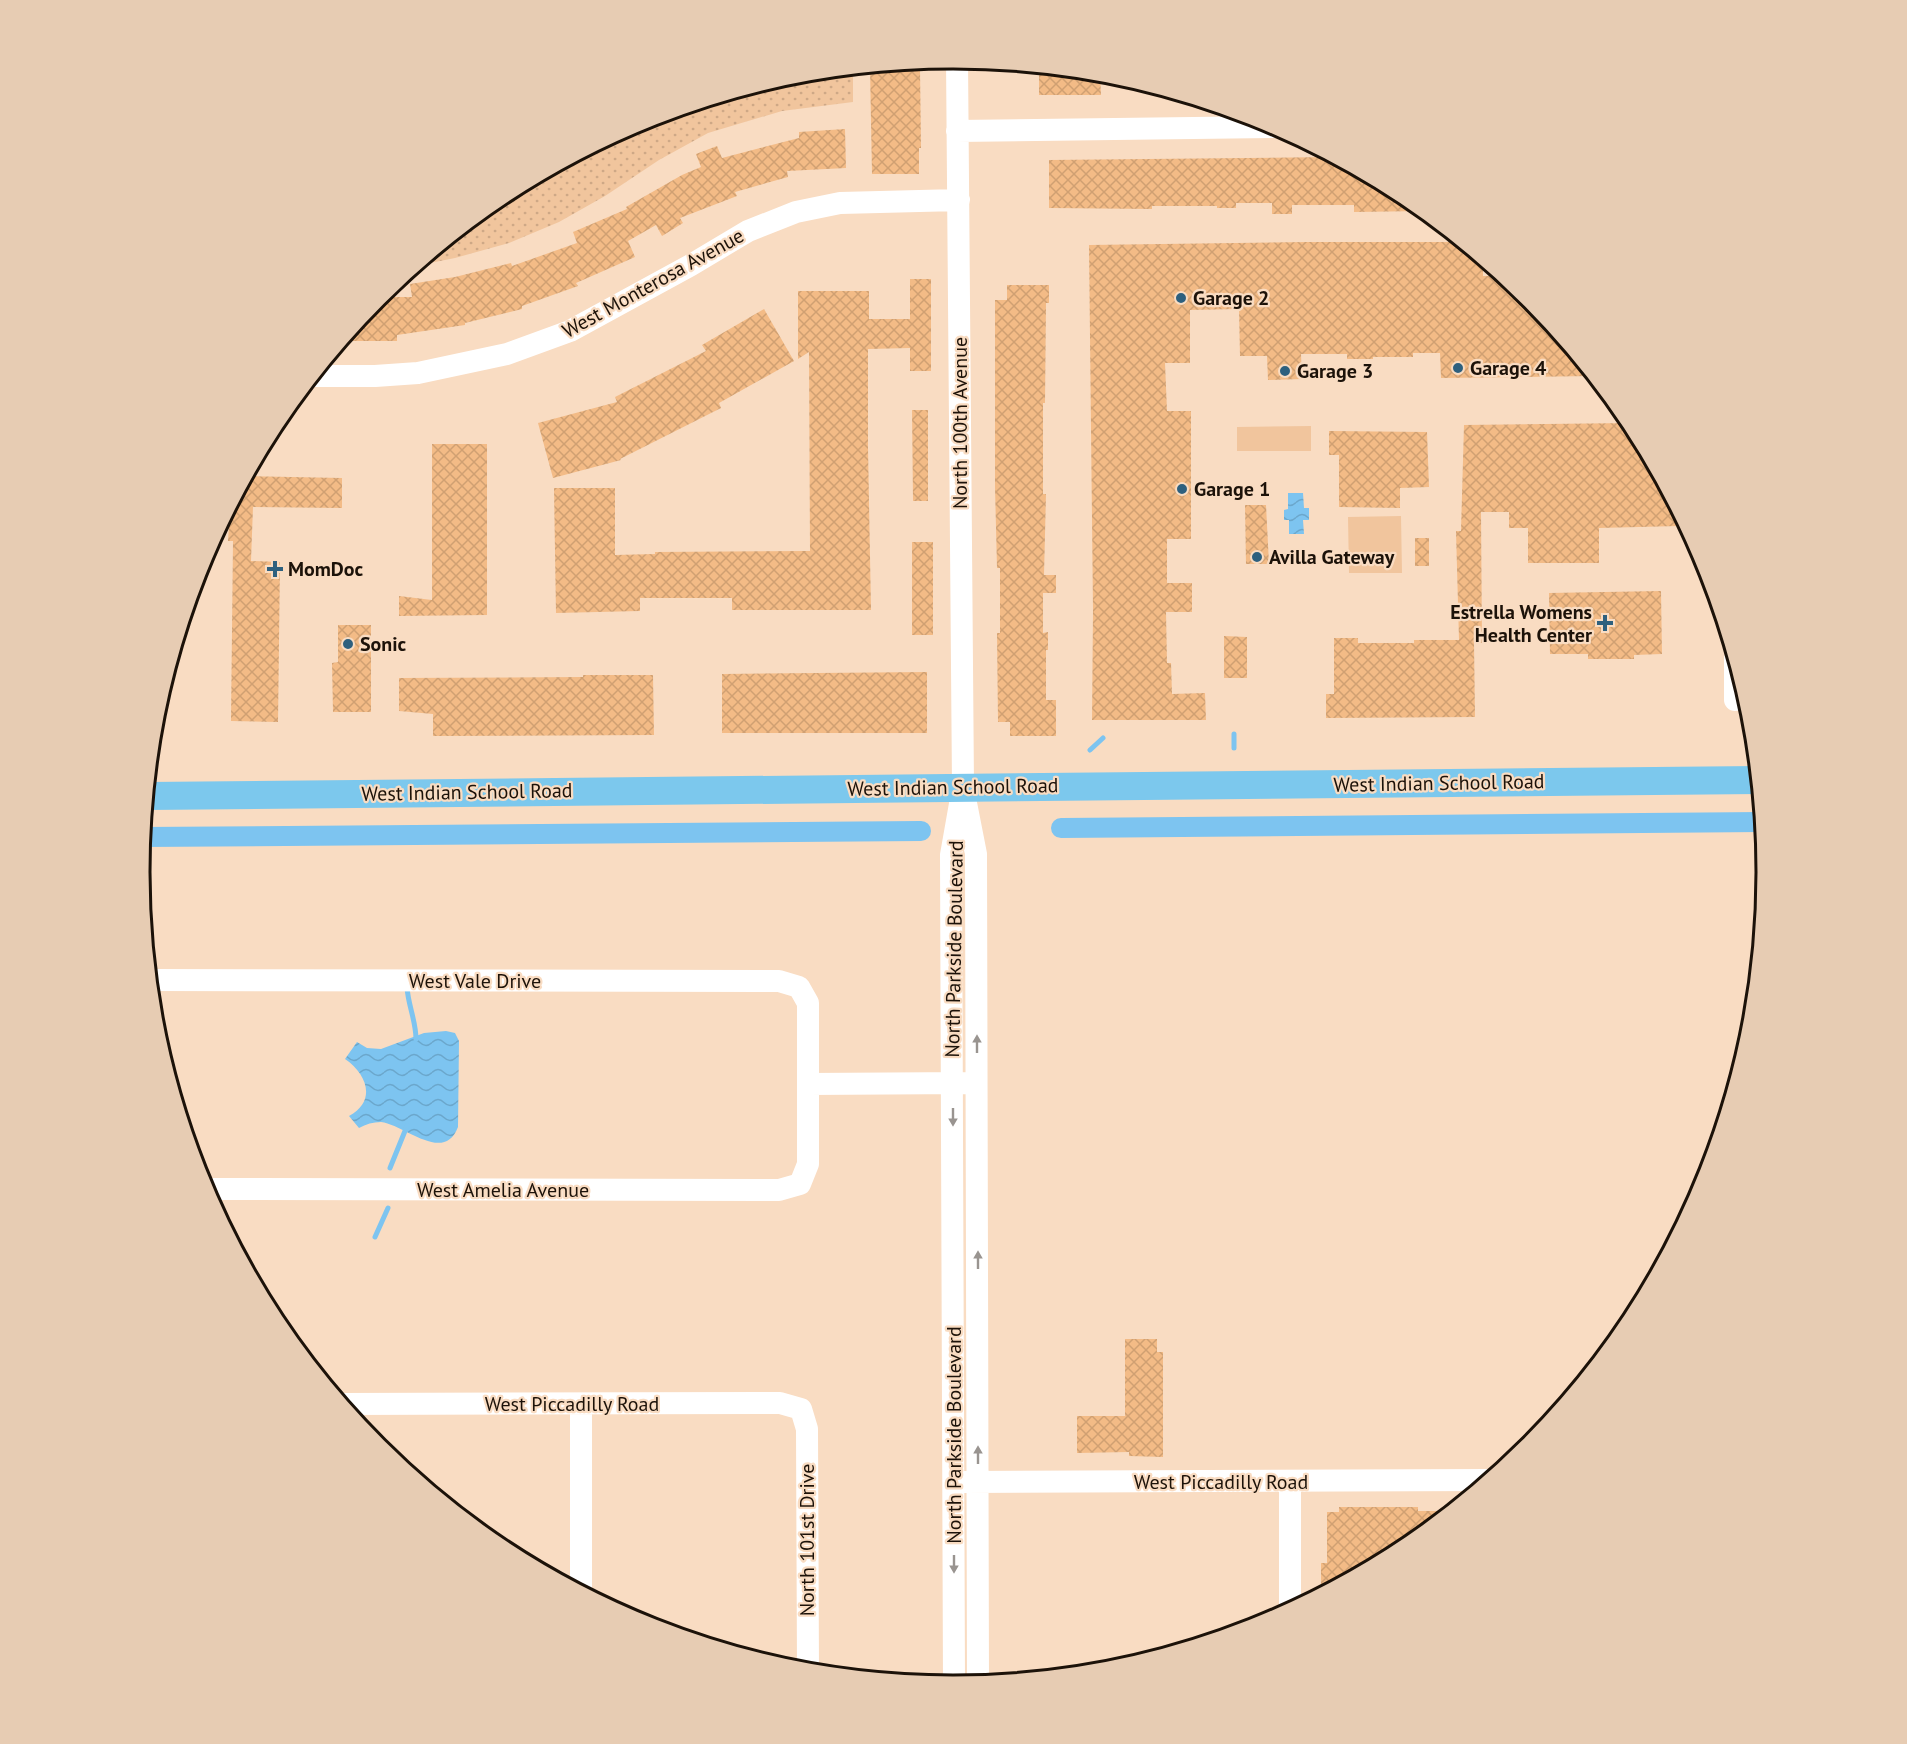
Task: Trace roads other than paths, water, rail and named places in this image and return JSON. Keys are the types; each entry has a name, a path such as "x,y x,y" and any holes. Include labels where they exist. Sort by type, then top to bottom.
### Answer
{"main road":[{"name":"West Indian School Road","path":"154,796 1751,780"}],"street":[{"name":"North 100th Avenue","path":"957,69 963,787"},
{"path":"957,131 1254,127"},
{"name":"West Monterosa Avenue","path":"322,376 418,373 507,354 570,332 748,231 796,212 840,203 958,200"},
{"path":"1735,690 1735,700"},
{"name":"North Parkside Boulevard","path":"963,787 976,854 978,1674"},
{"name":"North Parkside Boulevard","path":"954,1675 951,855 963,787"},
{"name":"West Vale Drive","path":"158,980 779,981 799,987 808,1003 808,1083"},
{"path":"808,1083 977,1083"},
{"name":"West Amelia Avenue","path":"216,1189 779,1190 800,1184 808,1164 808,1083"},
{"name":"West Piccadilly Road","path":"353,1404 780,1403 801,1409"},
{"path":"581,1405 581,1583"},
{"name":"North 101st Drive","path":"801,1409 807,1429 808,1662"},
{"name":"West Piccadilly Road","path":"954,1482 1478,1480"},
{"path":"1290,1482 1290,1601"}],"water":[{"path":"1288,493 1303,493 1304,508 1309,508 1309,520 1303,520 1304,534 1289,534 1289,520 1284,520 1284,510 1288,509"},
{"path":"446,1031 455,1033 459,1041 458,1127 452,1138 443,1142 423,1140 381,1122 359,1128 349,1116 363,1103 366,1088 359,1072 345,1059 357,1042 367,1048 381,1049 424,1033"}],"waterway":[{"path":"1234,734 1234,748"},
{"path":"1090,750 1103,738"},
{"path":"1061,828 1755,822"},
{"path":"151,837 921,831"},
{"path":"407,987 416,1039"},
{"path":"390,1168 407,1126"},
{"path":"375,1237 388,1208"}],"place":[{"name":"Garage 2","path":"1181,298"},
{"name":"Garage 4","path":"1458,368"},
{"name":"Garage 3","path":"1285,371"},
{"name":"Garage 1","path":"1182,489"},
{"name":"Avilla Gateway","path":"1257,557"},
{"name":"MomDoc","path":"275,569"},
{"name":"Estrella Womens Health Center","path":"1605,623"},
{"name":"Sonic","path":"348,644"}]}
